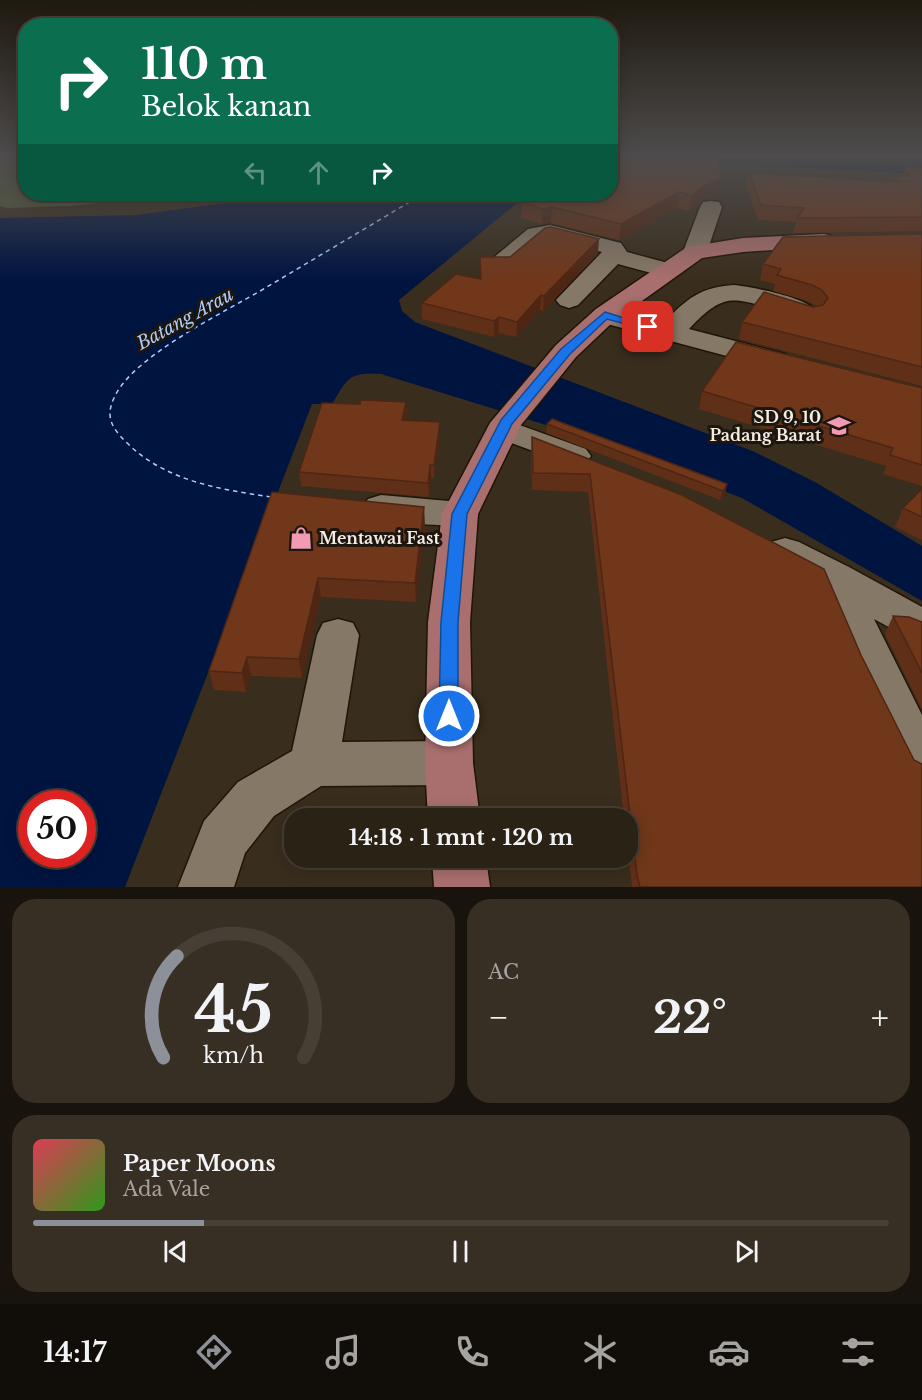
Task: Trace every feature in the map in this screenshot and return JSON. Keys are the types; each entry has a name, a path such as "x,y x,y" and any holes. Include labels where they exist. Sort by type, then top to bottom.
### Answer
{"main road":[{"path":"453,808 448,764 450,622 460,514 504,426 566,351 605,315 666,270 695,252 743,245 842,241"},
{"path":"460,868 462,887"}],"street":[{"path":"695,252 711,207"},
{"path":"499,263 536,234 550,232 609,246 616,251 569,300"},
{"path":"613,255 666,270"},
{"path":"669,333 709,296 726,293 747,295 809,313"},
{"path":"605,315 804,368"},
{"path":"504,426 601,466"},
{"path":"352,504 460,514"},
{"path":"753,535 922,626"},
{"path":"835,578 876,673 922,762"},
{"path":"314,764 338,635"},
{"path":"206,887 223,839 256,799 314,764 448,764"}],"green space":[{"path":"0,197 18,197 18,201 119,201 69,206 7,208 0,206"}],"water":[{"name":"Batang Arau","path":"242,201 519,201 399,300 402,311 415,322 755,452 815,482 922,546 922,601 742,498 572,433 381,374 355,376 350,378 332,404 312,404 125,887 0,887 0,218 135,215"}],"building":[{"path":"618,197 669,197 621,224 552,207 542,209 522,202 618,201"},
{"path":"758,197 922,197 922,217 797,218 804,208 761,205"},
{"path":"551,227 599,239 544,296 541,295 517,322 499,317 494,321 422,303 456,274 481,279 480,257 510,257 545,228"},
{"path":"922,234 922,367 742,322 764,292 813,307 823,305 828,298 822,290 777,275 781,269 763,264 783,237"},
{"name":"SD 9, 10 Padang Barat","path":"736,342 922,388 922,465 890,455 893,448 702,391"},
{"path":"361,400 406,402 402,420 440,422 434,465 430,465 428,483 299,472 322,403 360,404"},
{"path":"552,419 727,484 723,491 547,424"},
{"path":"532,437 682,495 824,569 861,655 914,760 922,764 922,887 640,887 636,868 638,868 638,808 629,808 590,474 533,473"},
{"path":"922,489 922,517 903,508"},
{"path":"272,492 424,507 415,583 318,578 299,659 247,657 242,673 209,671"},
{"path":"893,616 909,617 922,622 922,673"}],"ferry route":[{"path":"271,497 231,491 193,481 158,466 141,455 117,432 110,417 114,398 124,382 140,366 182,336 411,201"}],"place":[{"name":"SD 9, 10 Padang Barat","path":"839,426"},
{"name":"Mentawai Fast","path":"301,538"}],"route":[{"path":"449,716 450,622 460,514 481,471 506,423 566,351 605,315 648,327"}]}
